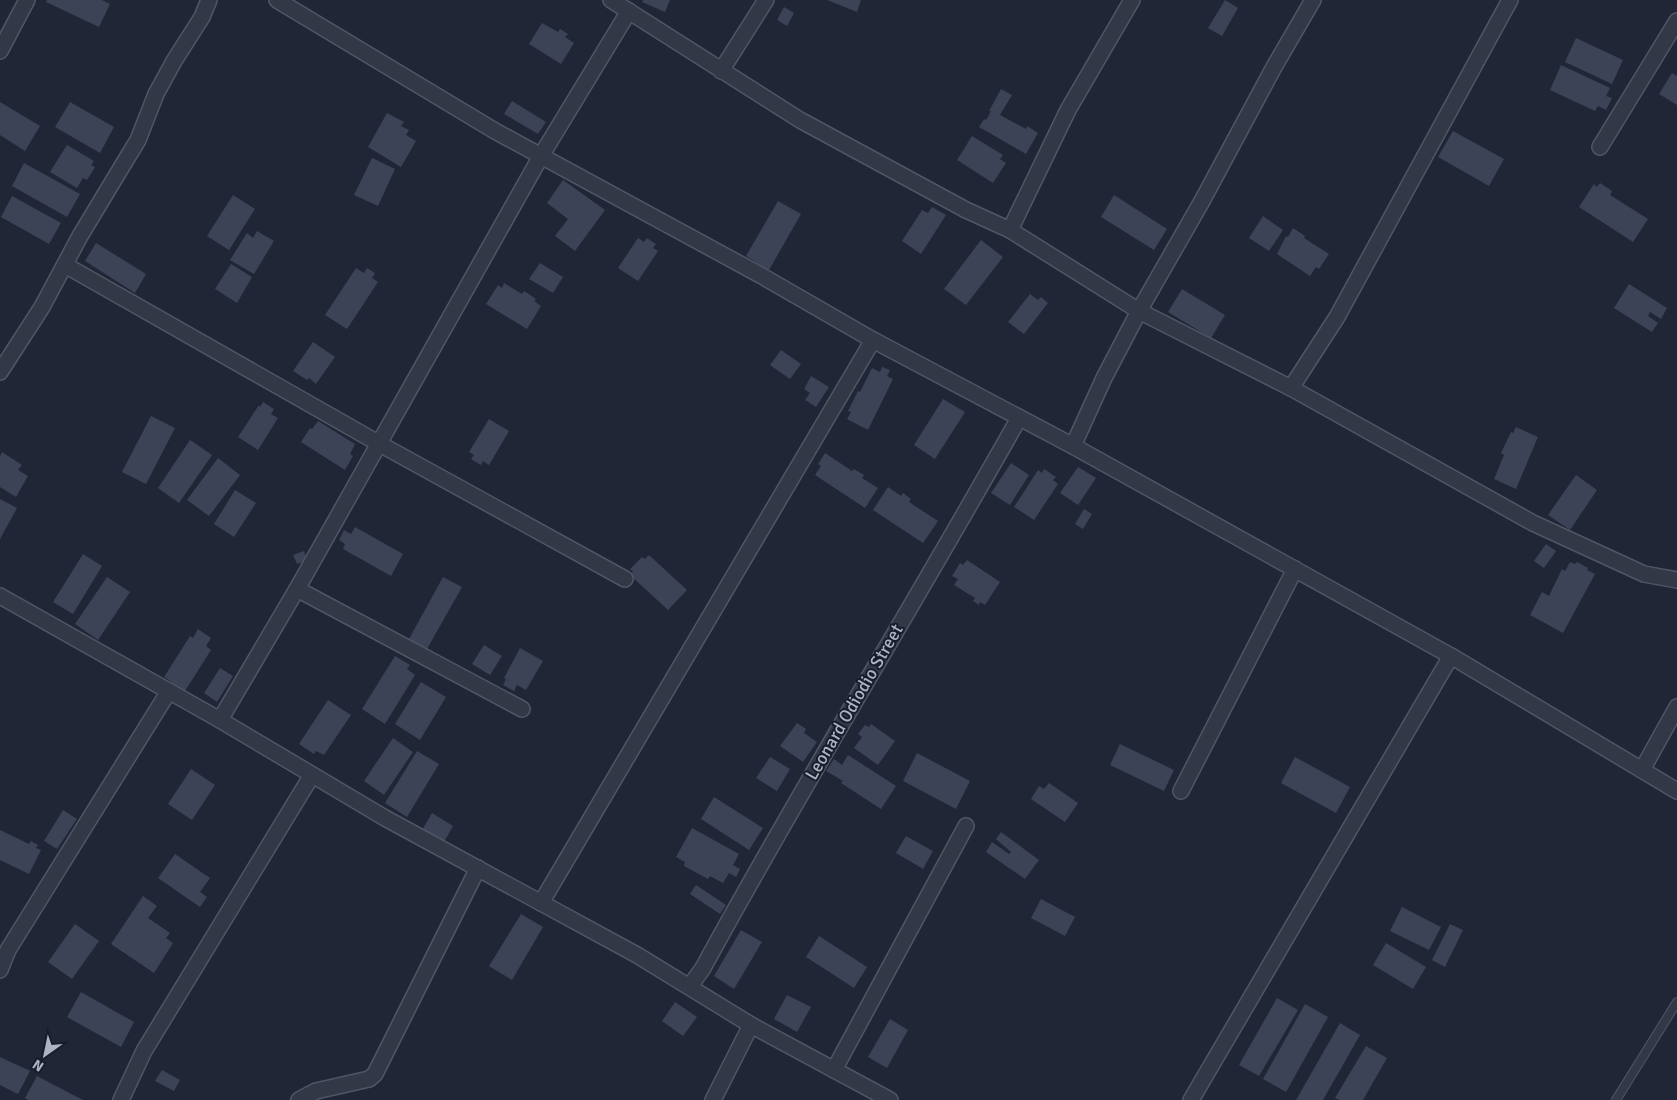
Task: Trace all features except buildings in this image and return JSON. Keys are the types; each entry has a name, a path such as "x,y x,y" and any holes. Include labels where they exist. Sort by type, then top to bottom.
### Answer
{"street":[{"path":"0,51 27,0"},
{"path":"0,372 42,307 103,196 138,140 156,94 202,17 209,0"},
{"path":"277,0 496,131 762,276 873,340 1073,446 1451,656 1677,791"},
{"path":"611,0 800,120 966,210 1010,230 1139,311 1291,388 1534,523 1644,574 1677,580"},
{"path":"721,71 766,0"},
{"path":"1010,230 1068,110 1132,0"},
{"path":"1073,446 1104,378 1139,311 1202,201 1312,0"},
{"path":"1291,388 1337,317 1510,0"},
{"path":"220,720 297,589 541,156 629,11"},
{"path":"1600,147 1677,20"},
{"path":"65,265 378,443 625,579"},
{"path":"541,903 873,340"},
{"name":"Leonard Odiodio Street","path":"690,986 703,968 850,707 961,522 1019,418"},
{"path":"1182,790 1295,569"},
{"path":"297,589 522,709"},
{"path":"0,596 220,720 385,818 637,955 751,1025 890,1100"},
{"path":"1191,1100 1451,656"},
{"path":"0,970 8,950 169,691"},
{"path":"1642,770 1677,707"},
{"path":"121,1100 144,1051 312,775"},
{"path":"834,1070 966,826"},
{"path":"299,1100 316,1091 369,1078 375,1074 478,868"},
{"path":"713,1100 751,1025"}],"lane":[{"path":"1616,1100 1677,1002"}]}
